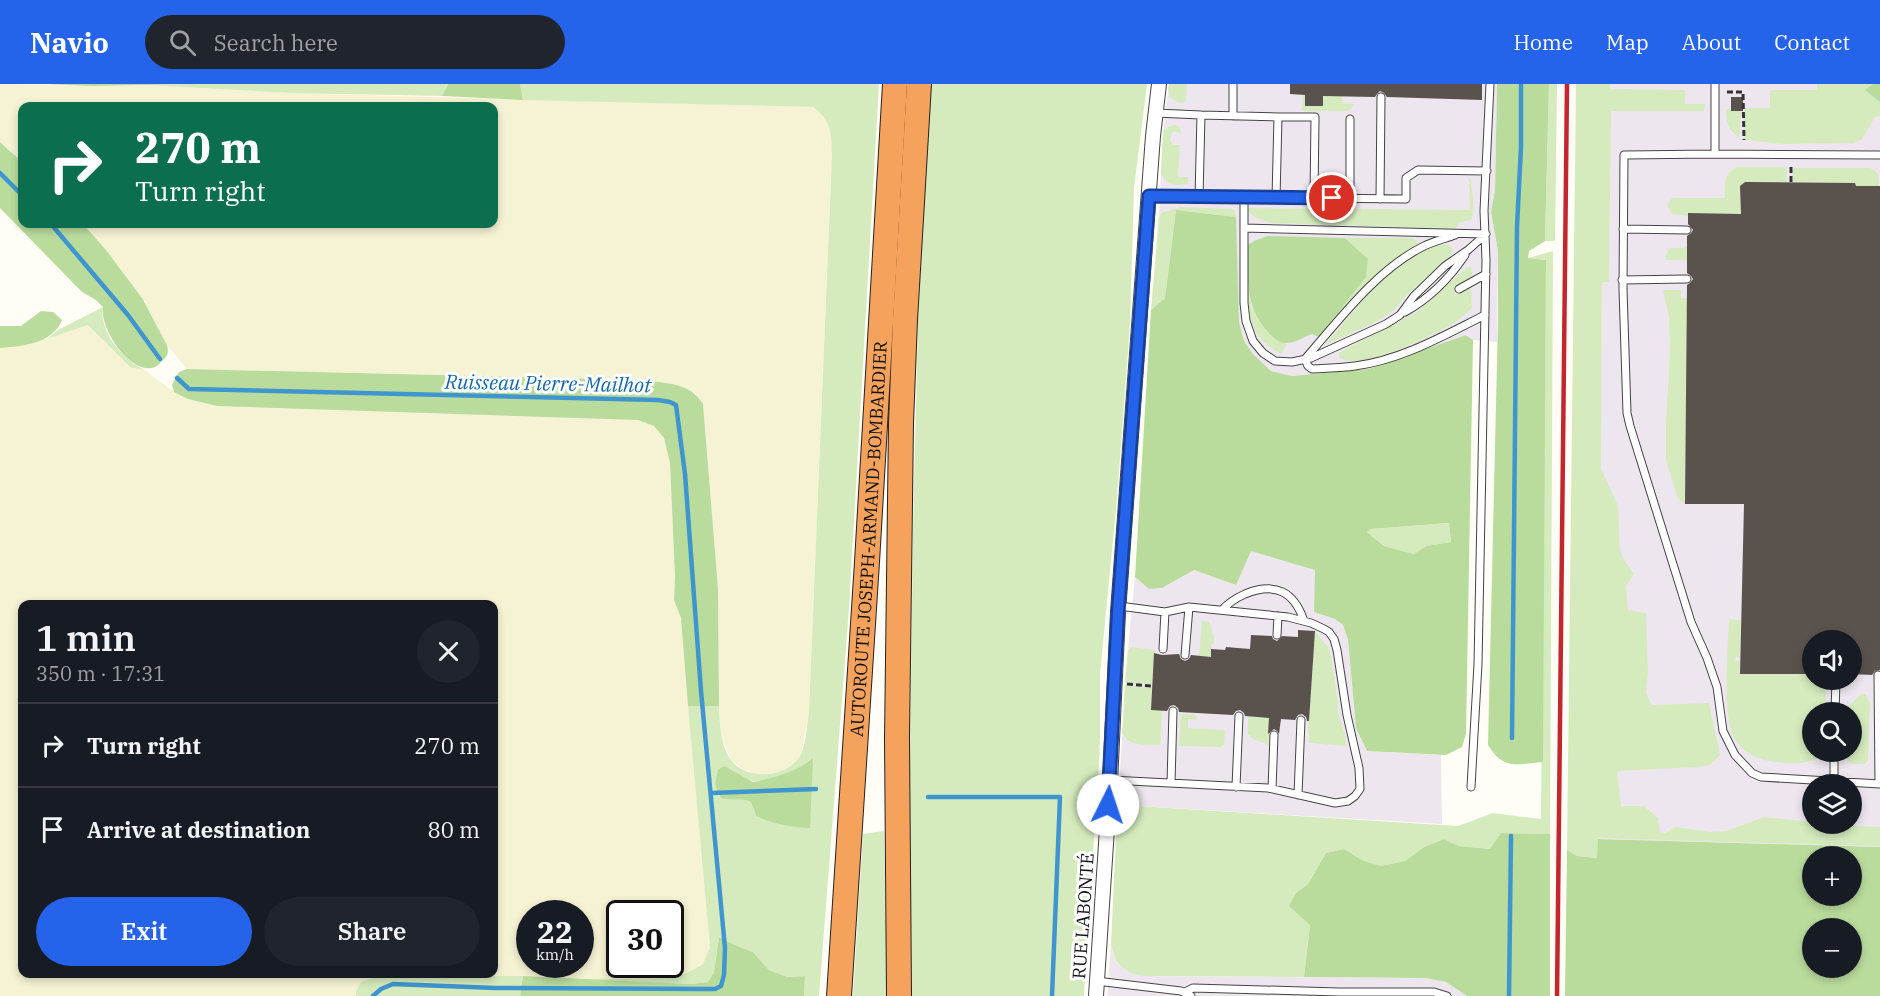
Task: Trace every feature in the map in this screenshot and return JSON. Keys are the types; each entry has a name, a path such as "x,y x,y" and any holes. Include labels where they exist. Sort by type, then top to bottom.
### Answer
{"highway":[{"name":"AUTOROUTE JOSEPH-ARMAND-BOMBARDIER","path":"839,996 895,84"},
{"name":"AUTOROUTE JOSEPH-ARMAND-BOMBARDIER","path":"898,996 897,738 901,435 905,320 919,84"}],"street":[{"name":"RUE LABONTÉ","path":"1096,996 1119,606 1159,84"}],"lane":[{"path":"1233,84 1233,116"},
{"path":"1472,787 1478,664 1486,274 1484,211 1490,84"},
{"path":"1715,84 1715,154"},
{"path":"1380,199 1381,97"},
{"path":"1155,113 1314,117 1314,198"},
{"path":"1198,197 1201,115"},
{"path":"1276,198 1278,117"},
{"path":"1350,119 1350,198"},
{"path":"1802,780 1761,777 1752,773 1742,764 1729,744 1724,731 1717,687 1691,622 1630,426 1627,413 1622,280 1624,155 1880,155"},
{"path":"1149,196 1406,199 1406,178 1418,170 1486,171"},
{"path":"1244,198 1245,321 1253,341 1263,353 1275,361 1292,362 1311,358 1386,324 1400,315 1414,296 1445,266 1486,234"},
{"path":"1244,228 1486,234"},
{"path":"1623,229 1688,230"},
{"path":"1305,359 1389,268 1421,247 1460,234"},
{"path":"1459,289 1486,274"},
{"path":"1622,280 1687,279"},
{"path":"1305,359 1312,369 1354,366 1379,361 1414,350 1485,315"},
{"path":"1222,610 1237,598 1253,591 1275,588 1292,599 1300,609 1304,621"},
{"path":"1110,780 1272,789 1342,803 1355,796 1360,789 1359,768 1334,639 1329,632 1304,621 1278,616 1189,607 1165,612 1119,606"},
{"path":"1185,655 1189,607"},
{"path":"1163,649 1165,612"},
{"path":"1277,635 1278,616"},
{"path":"1862,783 1880,784 1878,675"},
{"path":"1171,783 1173,711"},
{"path":"1236,787 1239,716"},
{"path":"1298,795 1301,720"},
{"path":"1272,789 1274,735"},
{"path":"1096,981 1188,994 1193,988 1339,994 1434,992 1447,996"}],"path":[{"path":"1727,92 1743,92 1744,140"},
{"path":"1791,167 1791,182"},
{"path":"1127,684 1152,686"}],"shaded area":[{"path":"0,84 146,85 290,93 813,107 822,114 831,130 832,154 809,711 801,755 793,765 780,772 758,775 743,769 731,760 721,737 718,588 703,404 696,394 684,387 643,380 187,369 167,345 142,298 87,228 498,228 498,102 18,102 18,158 0,142"},
{"path":"1169,84 1497,84 1495,190 1491,212 1498,251 1497,342 1473,340 1466,335 1368,369 1292,376 1271,371 1253,354 1244,341 1239,322 1234,209 1161,213 1159,217 1163,131"},
{"path":"1603,84 1880,84 1880,847 1598,839"},
{"path":"88,325 131,368 143,369 174,392 638,420 654,426 664,438 670,463 674,600 681,618 710,947 703,964 684,974 684,900 606,900 606,978 673,978 577,979 559,978 594,978 594,900 516,900 516,976 498,976 498,600 18,600 18,978 374,978 356,991 356,996 0,996 0,339 47,339"},
{"path":"1250,550 1316,570 1314,612 1335,619 1343,625 1348,640 1356,728 1363,743 1367,751 1441,755 1442,824 1137,806 1123,808 1117,815 1135,577 1149,589 1162,588 1194,570 1236,585"},
{"path":"1111,945 1116,961 1123,968 1130,973 1142,976 1425,978 1446,982 1467,996 1107,996"}],"green space":[{"path":"46,84 190,84 93,86"},
{"path":"448,84 442,96 290,93 146,85"},
{"path":"448,84 520,84 523,100 442,96"},
{"path":"520,84 879,84 849,608 819,996 804,996 805,976 787,977 769,970 753,952 719,937 714,972 708,982 690,984 577,979 684,978 684,974 703,964 710,947 688,706 719,706 721,734 727,754 738,767 747,771 767,774 786,769 800,756 804,747 809,711 832,154 827,122 813,107 523,100","holes":["813,758 756,816 751,802 743,798 741,776 752,781 761,781 793,770"]},
{"path":"931,84 1147,84 1134,188 1130,323 1117,498 1100,674 1098,784 1084,996 911,996 908,907 913,530 918,318"},
{"path":"1169,84 1187,84 1186,100 1183,103 1171,98"},
{"path":"1497,84 1549,84 1545,241 1529,251 1528,258 1546,260 1543,762 1518,764 1500,759 1488,745 1498,319 1498,251 1491,212 1495,190"},
{"path":"1549,84 1557,84 1555,241 1545,241"},
{"path":"1576,84 1610,84 1610,89 1685,90 1685,104 1705,104 1704,111 1611,111 1609,282 1602,282 1601,468 1618,506 1620,550 1634,574 1626,586 1628,610 1646,613 1648,672 1646,693 1652,705 1709,703 1720,755 1710,765 1699,767 1617,771 1621,806 1644,806 1658,818 1660,832 1665,833 1675,827 1711,832 1726,831 1764,817 1802,821 1802,834 1862,834 1862,826 1880,827 1880,846 1598,838 1598,858 1577,856 1567,850"},
{"path":"1817,84 1873,84 1865,90 1880,102 1880,116 1875,117 1862,139 1853,143 1783,144 1745,140 1745,108 1770,108 1770,90 1817,90"},
{"path":"1873,84 1880,84 1880,102 1865,90"},
{"path":"1303,95 1305,95 1305,106 1323,106 1323,96 1342,96 1342,103 1354,104 1347,111 1302,111"},
{"path":"1726,109 1741,111 1740,138 1728,126"},
{"path":"1176,125 1180,127 1181,134 1175,131 1170,140 1173,145 1180,145 1178,177 1188,177 1188,184 1168,183 1161,174 1163,131"},
{"path":"0,142 18,158 18,226 0,208"},
{"path":"1736,167 1787,167 1787,182 1745,182 1740,186 1741,214 1688,213 1688,216 1670,212 1668,203 1674,198 1725,198 1727,176"},
{"path":"1793,168 1870,168 1878,175 1879,186 1856,186 1855,183 1793,182"},
{"path":"1469,177 1474,210 1471,220 1460,222 1455,229 1271,223 1257,218 1246,208 1470,210"},
{"path":"1180,207 1234,209 1236,217 1176,210 1165,298 1151,310 1159,217 1161,213"},
{"path":"1176,210 1236,217 1239,322 1244,341 1253,354 1271,371 1292,376 1368,369 1466,335 1473,340 1466,734 1462,747 1446,755 1367,751 1356,728 1348,640 1343,625 1335,619 1314,612 1315,570 1251,551 1236,585 1194,570 1162,588 1149,589 1135,577 1151,310 1165,298","holes":["1449,523 1451,542 1426,546 1414,554 1384,546 1367,532 1371,529"]},
{"path":"20,228 87,228 142,298 167,345 167,356 156,367 145,368 136,365 118,348 111,337 103,316 103,307 82,292"},
{"path":"1268,236 1345,238 1368,259 1366,277 1319,337 1312,334 1291,342 1280,342 1270,334 1256,314 1249,292 1248,245"},
{"path":"1345,238 1411,238 1418,241 1416,247 1384,270 1319,337 1366,277 1368,259"},
{"path":"1438,244 1452,247 1453,251 1449,258 1410,292 1392,312 1372,324 1325,345 1385,274 1411,257"},
{"path":"1687,246 1687,260 1666,260 1670,248"},
{"path":"1553,251 1550,834 1502,833 1490,849 1459,846 1444,839 1424,847 1405,861 1381,866 1364,861 1344,849 1326,853 1308,884 1296,893 1310,925 1304,977 1142,976 1130,973 1116,961 1111,945 1117,815 1123,808 1137,806 1458,826 1493,813 1541,819 1546,260 1528,258"},
{"path":"1467,267 1471,267 1473,277 1455,288 1455,295 1471,288 1472,308 1458,320 1417,342 1380,356 1349,361 1339,357 1339,353 1344,350 1417,312"},
{"path":"1247,281 1252,308 1277,341 1287,344 1281,354 1262,340 1252,324"},
{"path":"1663,290 1681,290 1681,298 1687,298 1685,504 1678,499 1666,460 1670,352 1669,317"},
{"path":"103,307 102,316 108,334 128,359 143,369 131,368 88,325 47,339 58,330"},
{"path":"41,311 53,312 62,320 51,334 36,342 0,348 0,326 21,326"},
{"path":"187,369 643,380 677,385 692,392 703,404 718,588 719,706 688,706 681,618 674,600 670,463 664,438 654,426 638,420 217,406 188,399 174,392 172,385 179,372"},
{"path":"1449,523 1451,542 1426,546 1414,554 1384,546 1367,532 1371,529"},
{"path":"1729,619 1741,620 1740,658 1736,657 1735,661 1740,661 1740,674 1802,674 1802,690 1826,690 1826,702 1802,702 1802,762 1807,762 1796,763 1764,760 1744,750 1734,738 1728,714"},
{"path":"1202,621 1209,622 1214,636 1211,657 1199,656"},
{"path":"1315,631 1329,649 1346,746 1309,743 1308,721"},
{"path":"1131,647 1155,650 1152,684 1125,682 1128,650"},
{"path":"1125,685 1152,688 1151,709 1162,710 1159,745 1133,743 1122,733"},
{"path":"1861,694 1865,694 1870,703 1868,760 1865,764 1850,762 1862,762 1862,702 1853,702"},
{"path":"1181,714 1196,715 1197,720 1188,719 1188,728 1225,730 1224,745 1221,747 1179,746"},
{"path":"1248,717 1269,718 1269,745 1253,739 1248,734"},
{"path":"813,758 810,828 782,825 756,816 751,802 721,798 715,784 718,770 724,766 753,782 784,774"},
{"path":"884,831 888,996 853,996 863,834"},
{"path":"1501,833 1550,834 1550,996 1467,996 1446,982 1425,978 1304,977 1310,925 1289,906 1296,893 1308,884 1326,853 1344,849 1364,861 1381,866 1405,861 1424,847 1444,839 1459,846 1490,849"},
{"path":"1598,839 1845,846 1802,846 1802,906 1862,906 1862,846 1880,847 1880,996 1565,996 1567,850 1577,856 1597,858"},
{"path":"719,937 753,952 769,970 787,977 805,976 804,996 520,996 523,978 690,984 708,982 714,972"},
{"path":"498,976 516,976 516,978 523,978 520,996 356,996 361,982 372,978 498,978"}],"building":[{"path":"1290,84 1482,84 1482,100 1387,97 1380,91 1375,97 1323,96 1323,106 1305,106 1305,95 1290,94"},
{"path":"1731,97 1743,97 1743,111 1731,111"},
{"path":"1745,182 1855,183 1856,186 1880,186 1880,670 1875,671 1872,675 1862,675 1862,630 1802,630 1802,674 1740,674 1744,504 1685,504 1687,285 1693,279 1687,273 1687,236 1693,230 1688,224 1688,213 1741,214 1740,186"},
{"path":"1298,630 1315,631 1309,721 1302,714 1298,715 1295,720 1281,719 1279,734 1274,729 1268,734 1269,718 1245,716 1240,710 1233,715 1179,712 1174,705 1170,706 1167,711 1151,710 1154,653 1179,654 1185,661 1191,655 1211,657 1211,649 1225,650 1226,647 1250,649 1251,635 1272,636 1277,641 1282,636 1298,637"}],"waterway":[{"path":"1512,738 1517,226 1521,84"},
{"name":"Ruisseau Pierre-Mailhot","path":"0,173 18,191"},
{"name":"Ruisseau Pierre-Mailhot","path":"54,228 128,315 160,359"},
{"name":"Ruisseau Pierre-Mailhot","path":"177,378 189,389 658,400 676,405 685,474 701,691 725,948 724,975 721,986 715,989 495,988 393,984 381,989 373,996"},
{"path":"712,793 816,789"},
{"path":"928,797 1060,797 1052,996"},
{"path":"1509,996 1511,836"}],"railway":[{"path":"1557,996 1567,84"}],"route":[{"path":"1108,805 1118,612 1149,196 1332,198"}]}
